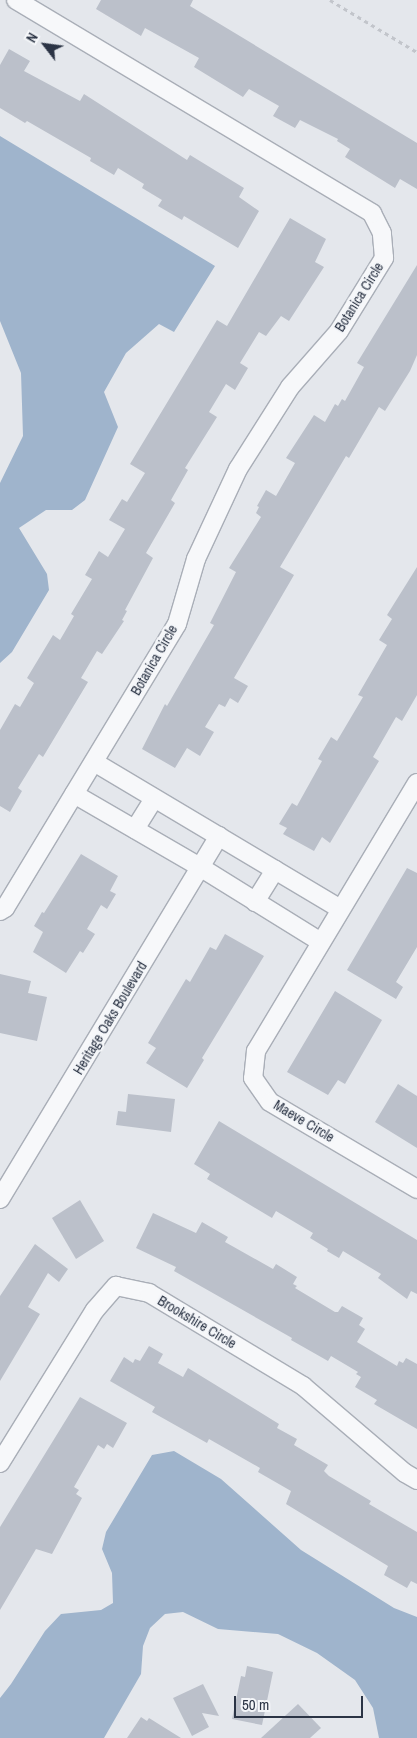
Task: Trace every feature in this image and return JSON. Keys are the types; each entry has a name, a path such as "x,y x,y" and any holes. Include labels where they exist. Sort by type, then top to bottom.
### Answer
{"street":[{"name":"Botanica Circle","path":"0,912 5,908 177,624 196,559 238,469 290,386 344,323 384,258 382,233 372,213 16,0"},
{"path":"94,762 341,909"},
{"name":"Maeve Circle","path":"417,782 256,1051 253,1078 270,1102 417,1189"},
{"path":"74,794 200,867 321,942"},
{"path":"135,829 154,798"},
{"name":"Heritage Oaks Boulevard","path":"0,1199 219,836"},
{"path":"256,902 275,870"},
{"name":"Brookshire Circle","path":"0,1463 95,1310 116,1286 150,1293 302,1386 405,1473 417,1480"}],"path":[{"path":"330,0 417,52"}],"water":[{"path":"0,136 215,266 174,332 159,324 126,353 104,392 118,427 85,500 72,510 46,510 19,528 47,574 49,590 12,652 0,663 0,483 23,436 21,373 0,321"},
{"path":"174,1451 221,1479 301,1550 394,1608 417,1617 417,1738 379,1738 373,1708 355,1680 317,1653 278,1634 218,1629 183,1612 165,1614 150,1628 143,1646 141,1674 104,1738 0,1738 0,1698 45,1631 61,1614 101,1610 113,1603 112,1573 102,1549 106,1532 152,1455"}],"building":[{"path":"101,0 193,0 190,6 417,143 417,189 400,179 395,188 345,157 350,149 337,141 338,139 300,120 295,128 273,116 279,106 249,89 243,97 194,67 199,58 145,28 141,36 96,9"},
{"path":"9,49 30,61 24,71 80,101 84,94 187,160 190,155 244,188 239,197 259,211 238,248 184,216 182,220 158,206 162,200 142,188 144,184 118,168 114,175 90,161 91,158 27,121 25,123 0,108 0,65"},
{"path":"290,218 326,239 315,262 324,267 289,321 281,316 266,336 259,332 240,363 248,368 235,390 226,384 209,412 217,417 185,468 188,470 171,500 175,503 146,553 153,558 125,610 127,611 122,620 124,621 102,654 97,651 81,678 88,682 43,757 39,754 18,788 22,791 10,812 0,806 0,730 15,704 20,707 34,683 27,678 53,635 60,640 74,616 71,614 92,579 85,575 99,551 108,557 125,529 109,520 122,499 127,502 145,473 130,464 217,320 227,326"},
{"path":"417,265 417,355 410,371 385,411 379,407 349,458 346,456 280,567 294,575 234,678 248,686 238,703 230,698 225,707 219,704 205,727 214,732 200,756 187,748 175,768 142,749 165,704 167,706 214,625 210,623 236,572 229,568 261,517 256,513 259,507 257,506 266,490 276,496 295,463 286,458 314,415 325,422 335,404 338,406 342,399 345,401 364,367 357,363"},
{"path":"417,567 417,695 402,721 396,717 373,757 379,761 330,843 322,837 314,851 283,834 287,828 279,824 292,803 297,806 322,761 318,759 331,737 337,741 363,697 358,695 387,645 379,640 392,619 387,615"},
{"path":"81,854 118,876 110,891 116,894 107,909 101,905 87,929 95,934 83,953 80,951 66,973 33,952 43,932 34,926"},
{"path":"407,868 417,873 417,947 396,982 403,987 396,999 347,970"},
{"path":"225,934 264,956 202,1058 204,1060 187,1088 146,1063 156,1048 148,1043 186,979 190,982 210,947 216,950"},
{"path":"0,974 31,981 28,993 47,997 37,1041 0,1033"},
{"path":"335,991 382,1020 345,1084 338,1080 328,1095 287,1072"},
{"path":"398,1084 417,1096 417,1148 375,1122"},
{"path":"128,1094 175,1099 171,1132 116,1125 118,1111 126,1112"},
{"path":"219,1121 417,1240 417,1294 411,1291 407,1299 378,1278 381,1274 343,1251 339,1258 327,1251 328,1249 310,1238 313,1233 276,1211 272,1218 207,1179 210,1174 194,1164"},
{"path":"80,1200 104,1241 76,1259 52,1218"},
{"path":"153,1213 196,1233 202,1222 228,1237 225,1242 273,1269 276,1264 297,1277 293,1284 297,1286 295,1288 335,1312 338,1312 342,1306 363,1318 359,1325 365,1329 357,1342 397,1366 399,1361 403,1363 406,1358 417,1364 417,1429 374,1404 377,1400 355,1387 361,1377 356,1374 358,1372 331,1356 328,1361 291,1340 292,1338 174,1271 176,1267 136,1248"},
{"path":"35,1244 68,1269 59,1282 48,1273 28,1307 40,1314 0,1381 0,1296"},
{"path":"149,1346 163,1354 158,1363 183,1377 188,1368 279,1424 277,1428 297,1439 294,1445 328,1465 324,1471 329,1476 371,1501 369,1504 417,1532 417,1584 411,1581 407,1588 384,1575 388,1566 286,1504 291,1491 258,1472 260,1468 209,1439 207,1443 152,1412 155,1407 110,1381 124,1357 133,1363 135,1359 140,1361"},
{"path":"80,1397 127,1423 113,1448 107,1444 104,1449 98,1445 74,1487 79,1490 76,1494 82,1498 52,1554 36,1549 0,1610 0,1527"},
{"path":"247,1666 273,1672 262,1725 232,1719 241,1676 245,1677"},
{"path":"203,1684 219,1716 202,1713 209,1727 192,1736 173,1698"},
{"path":"298,1704 321,1728 310,1738 261,1738"},
{"path":"141,1717 147,1721 149,1718 181,1738 127,1738"}]}
